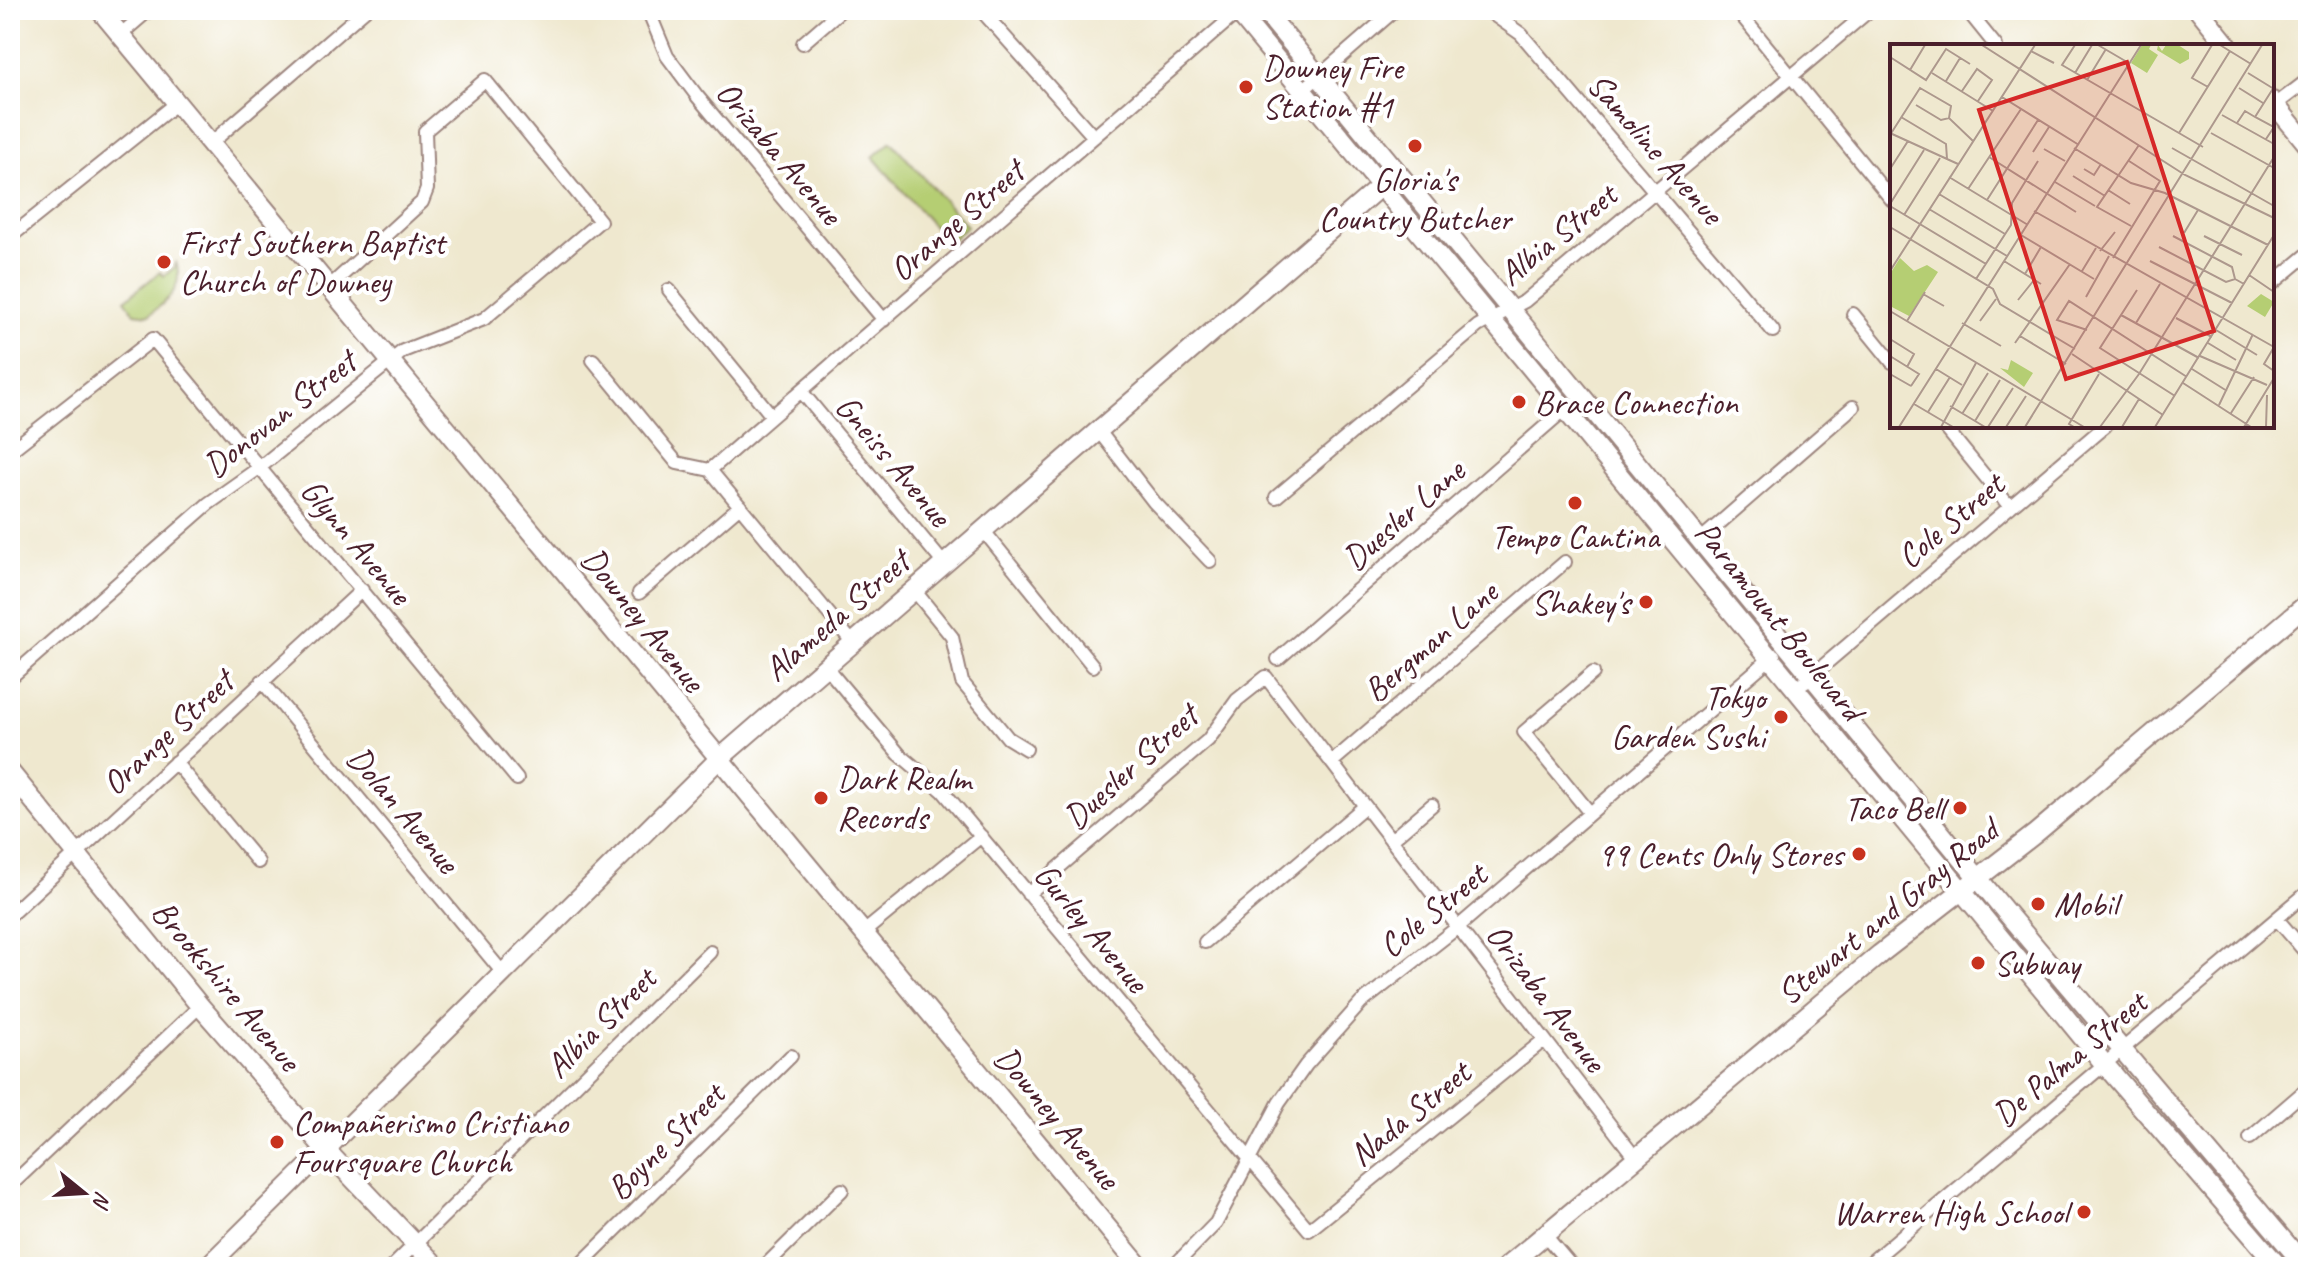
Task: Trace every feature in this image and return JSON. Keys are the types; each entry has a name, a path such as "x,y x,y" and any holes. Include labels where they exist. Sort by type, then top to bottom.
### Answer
{"main road":[{"name":"Downey Avenue","path":"100,10 1140,1267"},
{"path":"2199,10 2226,44"},
{"name":"Paramount Boulevard","path":"1240,11 1302,91 1961,891 2279,1267"},
{"path":"1240,11 1269,17"},
{"name":"Paramount Boulevard","path":"1269,17 1978,879 2304,1264"},
{"path":"2274,103 2308,145"},
{"name":"Alameda Street","path":"207,1267 719,759 1396,173"},
{"name":"Stewart and Gray Road","path":"1506,1267 1880,954 1978,879 2308,603"},
{"name":"Brookshire Avenue","path":"10,772 200,1006 325,1149 437,1267"},
{"path":"2198,1173 2204,1170 2214,1174 2286,1257 2304,1264"}],"street":[{"path":"120,35 149,10"},
{"path":"211,143 365,10"},
{"name":"Orizaba Avenue","path":"648,10 667,56 690,87 884,320"},
{"path":"803,43 841,10"},
{"path":"981,10 1094,137"},
{"path":"1302,91 1395,10"},
{"name":"Samoline Avenue","path":"1487,10 1521,34 1656,189 1773,331"},
{"path":"1737,10 1890,198"},
{"name":"Albia Street","path":"1276,497 1478,326 1525,301 1870,10"},
{"path":"1967,10 1994,44"},
{"name":"Orange Street","path":"710,470 1240,11"},
{"name":"Donovan Street","path":"10,678 208,504 259,468 390,361 403,351 484,319 600,221 485,80 425,131 427,189 418,209 329,287"},
{"path":"2274,103 2308,80"},
{"path":"10,237 177,103"},
{"path":"2274,282 2308,254"},
{"path":"669,290 772,416"},
{"path":"1853,314 1890,360"},
{"name":"Glynn Avenue","path":"10,451 153,339 517,779"},
{"path":"593,360 677,463 710,470 853,643"},
{"name":"Gneiss Avenue","path":"801,391 944,564"},
{"path":"1699,541 1853,407"},
{"name":"Duesler Lane","path":"1278,659 1564,410"},
{"path":"1946,428 2010,507"},
{"path":"2083,428 2091,438"},
{"name":"Cole Street","path":"1796,689 2103,428"},
{"path":"1098,430 1154,502 1210,561"},
{"path":"639,593 740,506"},
{"path":"983,530 1093,666"},
{"name":"Bergman Lane","path":"1332,762 1565,562"},
{"name":"Orange Street","path":"10,915 362,590"},
{"path":"914,590 952,637 962,682 1008,738 1026,749"},
{"name":"Cole Street","path":"1173,1267 1216,1223 1279,1103 1361,1003 1458,927 1785,645"},
{"name":"Gurley Avenue","path":"826,667 899,754 939,786 1309,1230"},
{"path":"1590,813 1524,732 1593,673"},
{"name":"Orizaba Avenue","path":"1266,677 1637,1160"},
{"name":"Duesler Street","path":"1028,894 1208,740 1238,699 1266,677"},
{"name":"Dolan Avenue","path":"262,681 503,973"},
{"path":"175,762 258,862"},
{"path":"1391,840 1432,805"},
{"path":"1205,942 1365,806"},
{"path":"864,932 981,836"},
{"name":"De Palma Street","path":"1865,1267 2308,892"},
{"path":"2277,919 2308,955"},
{"name":"Albia Street","path":"392,1267 710,952"},
{"path":"10,1186 200,1006"},
{"name":"Nada Street","path":"1309,1230 1544,1040"},
{"name":"Boyne Street","path":"578,1267 791,1056"},
{"path":"2250,1138 2308,1088"},
{"path":"764,1267 842,1190"},
{"path":"1545,1235 1572,1267"}],"green space":[{"path":"891,141 967,226 948,243 873,157"},
{"path":"176,261 178,279 173,292 149,315 135,313 125,300 160,272 164,276 175,267"}],"place":[{"name":"Downey Fire Station #1","path":"1246,87"},
{"name":"Gloria's Country Butcher","path":"1415,146"},
{"name":"First Southern Baptist Church of Downey","path":"164,262"},
{"name":"Brace Connection","path":"1519,402"},
{"name":"Tempo Cantina","path":"1575,503"},
{"name":"Shakey's","path":"1646,602"},
{"name":"Tokyo Garden Sushi","path":"1781,717"},
{"name":"Dark Realm Records","path":"821,798"},
{"name":"Taco Bell","path":"1960,808"},
{"name":"99 Cents Only Stores","path":"1859,854"},
{"name":"Mobil","path":"2038,904"},
{"name":"Subway","path":"1978,963"},
{"name":"Compañerismo Cristiano Foursquare Church","path":"277,1142"},
{"name":"Warren High School","path":"2084,1212"}]}
